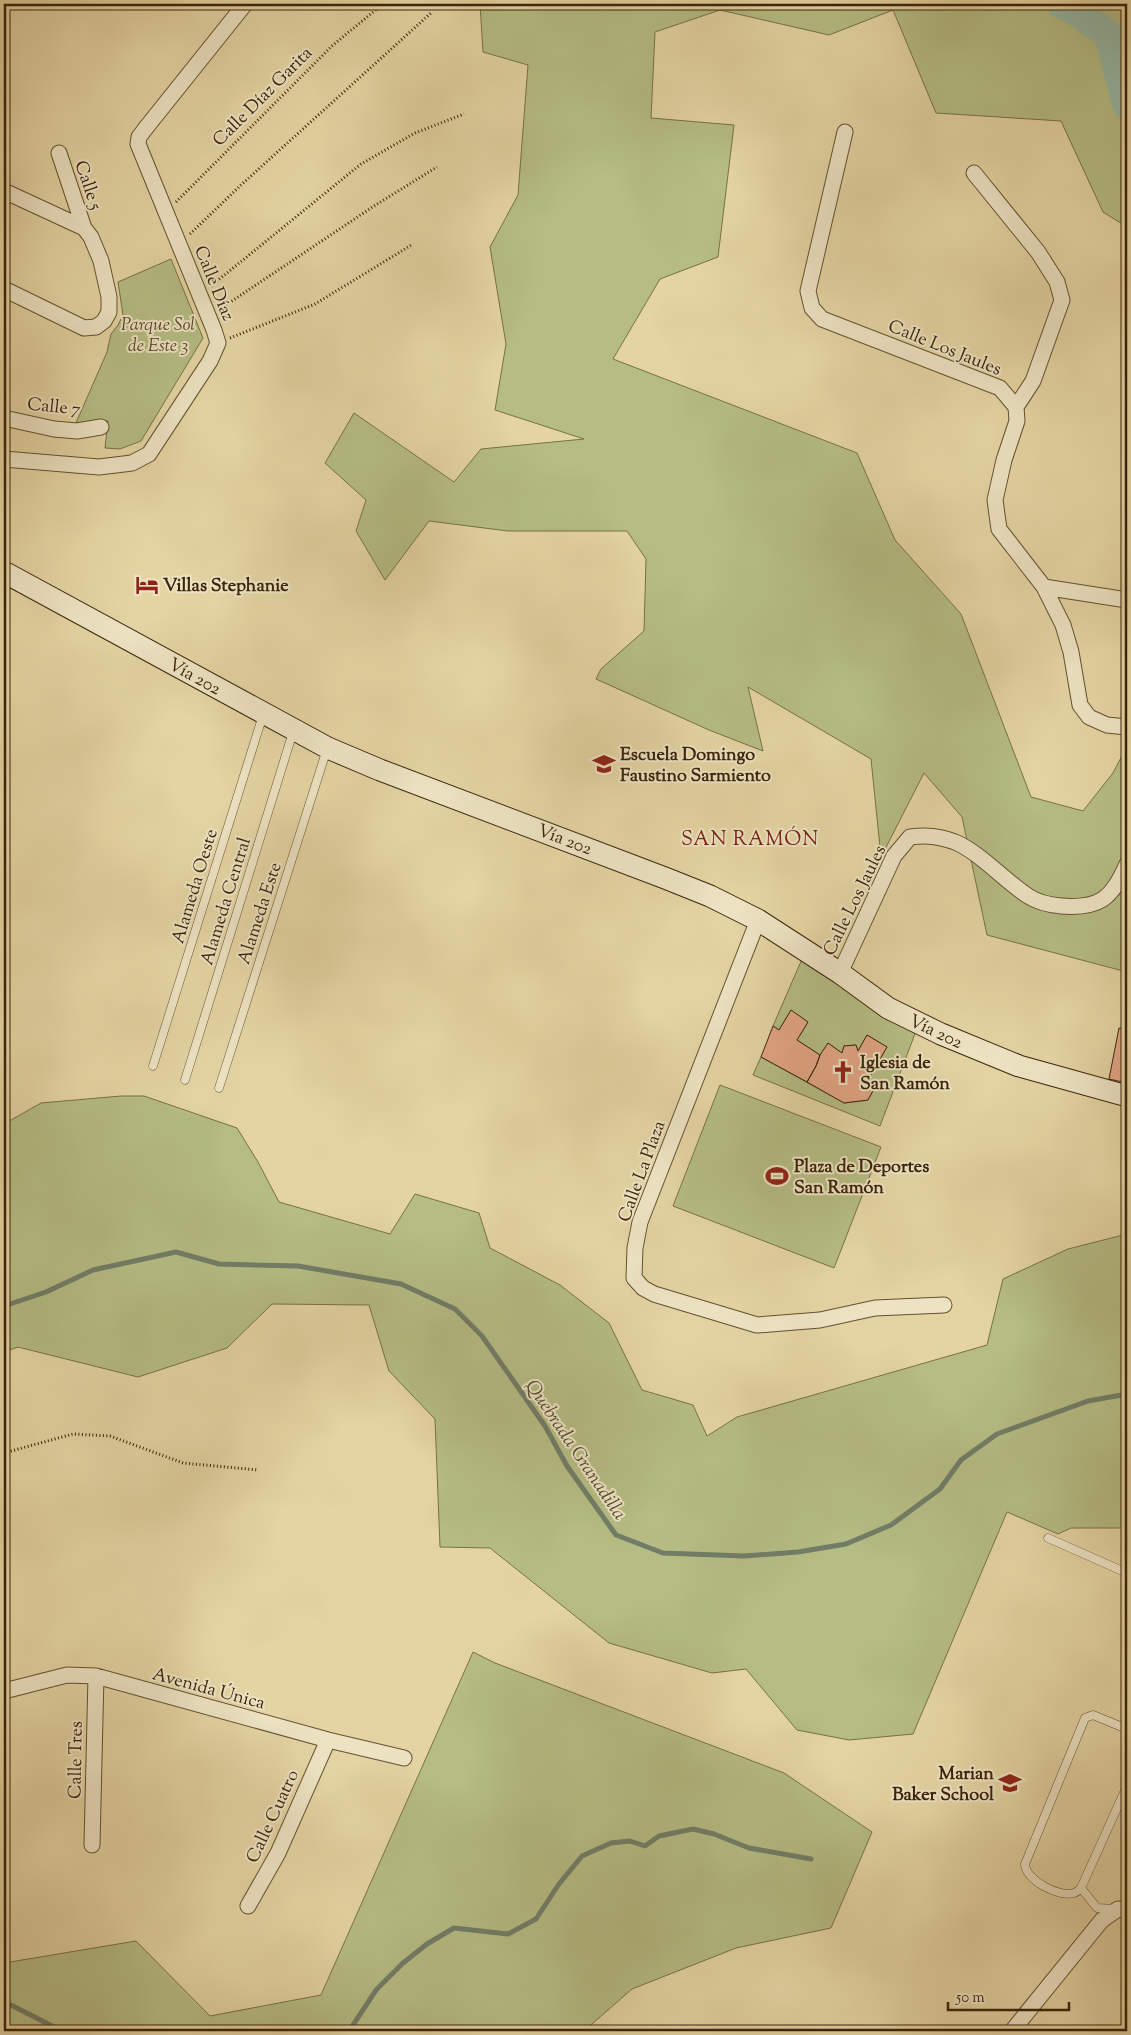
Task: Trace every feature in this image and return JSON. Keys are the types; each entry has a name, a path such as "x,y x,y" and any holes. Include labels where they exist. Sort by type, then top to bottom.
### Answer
{"main road":[{"name":"Vía 202","path":"4,572 328,748 380,770 710,896 758,920 840,972 888,1008 941,1034 1019,1066 1127,1096"}],"street":[{"name":"Calle Díaz","path":"4,459 100,467 132,464 149,454 210,361 218,343 201,295 165,213 138,144 139,137 245,4"},
{"name":"Calle Los Jaules","path":"845,132 808,291 812,308 822,319 1000,388 1016,407"},
{"name":"Calle 5","path":"4,289 84,328 96,327 104,321 109,312 109,297 101,261 84,228 59,153"},
{"path":"974,173 1038,252 1058,282 1062,300 1033,382 1016,407 1017,422 1004,460 995,500 999,529 1044,587 1063,625 1071,652 1080,705 1089,717 1107,725 1127,727"},
{"path":"4,191 84,228"},
{"name":"Calle 7","path":"4,418 77,431 101,427"},
{"path":"1044,587 1127,600"},
{"name":"Calle Los Jaules","path":"840,972 894,856 910,837 930,835 956,842 1030,898 1050,905 1080,908 1099,903 1112,891 1127,864"},
{"name":"Calle La Plaza","path":"758,920 640,1222 635,1248 634,1278 643,1288 654,1294 757,1325 820,1320 875,1308 944,1305"},
{"name":"Avenida Única","path":"4,1691 67,1675 96,1676 328,1740 404,1758"},
{"name":"Calle Tres","path":"92,1845 96,1676"},
{"name":"Calle Cuatro","path":"248,1906 278,1853 328,1740"},
{"path":"1012,2031 1102,1920 1122,1910"}],"lane":[{"name":"Alameda Oeste","path":"153,1066 264,714"},
{"name":"Alameda Central","path":"185,1080 294,730"},
{"name":"Alameda Este","path":"219,1088 328,748"},
{"path":"1048,1538 1127,1573"},
{"path":"1127,1729 1093,1715 1085,1718 1025,1864 1026,1872 1043,1885 1064,1893 1074,1893 1081,1888 1127,1786"},
{"path":"1081,1888 1097,1908 1122,1910"}],"path":[{"name":"Calle Díaz Garita","path":"165,213 333,45 383,4"},
{"path":"179,245 241,184 430,13"},
{"path":"201,295 362,164 415,132 464,114"},
{"path":"209,316 374,206 437,167"},
{"path":"218,343 314,304 413,244"},
{"path":"4,1453 73,1434 110,1436 183,1463 258,1470"}],"green space":[{"path":"480,4 1127,4 1127,227 1103,212 1061,121 936,113 893,10 829,35 720,10 655,32 651,118 734,125 718,257 660,279 613,359 857,453 895,540 961,614 1031,797 1083,811 1113,773 1127,746 1127,972 987,935 962,817 924,773 881,857 871,759 748,687 763,751 709,730 596,679 601,669 644,631 646,559 627,531 508,531 429,521 385,580 356,531 366,500 325,463 354,413 454,482 481,449 584,439 495,410 506,344 490,247 518,195 528,65 483,52"},
{"name":"Parque Sol de Este 3","path":"171,259 203,338 141,441 120,449 105,448 108,421 76,423 107,352 111,334 123,315 118,282"},
{"path":"802,959 916,1031 880,1126 753,1075 761,1057 844,1103 868,1100 877,1083 869,1078 887,1047 867,1035 858,1051 856,1045 844,1046 842,1053 828,1043 820,1055 797,1040 808,1022 791,1011 779,1030 773,1026"},
{"name":"Plaza de Deportes San Ramón","path":"720,1085 881,1147 834,1268 673,1206"},
{"path":"121,1096 144,1096 237,1128 279,1202 390,1234 415,1194 479,1213 490,1248 560,1285 609,1323 642,1390 693,1405 707,1436 737,1417 987,1345 1003,1279 1068,1249 1127,1234 1127,1528 1071,1528 1058,1534 1007,1512 913,1734 849,1740 797,1730 746,1669 712,1673 609,1643 490,1548 440,1547 435,1419 389,1371 369,1305 272,1304 227,1348 138,1377 18,1347 4,1352 4,1124 41,1103"},
{"path":"473,1652 495,1663 784,1773 872,1832 831,1928 736,1948 632,1989 584,2031 4,2031 4,1963 136,1941 210,2016 321,1995"}],"building":[{"path":"791,1010 808,1022 797,1040 820,1055 807,1082 761,1057 773,1026 779,1030"},
{"path":"1127,1016 1127,1083 1109,1079 1119,1028 1125,1029"},
{"name":"Iglesia de San Ramón","path":"867,1035 887,1047 869,1078 877,1083 868,1100 844,1103 807,1082 828,1043 842,1053 844,1046 856,1045 858,1051"}],"waterway":[{"path":"1061,4 1066,5 1108,34 1127,105"},
{"name":"Quebrada Granadilla","path":"4,1306 46,1292 93,1270 176,1252 219,1264 298,1266 401,1284 455,1309 482,1336 545,1426 567,1466 616,1535 663,1553 744,1556 798,1552 846,1544 891,1525 940,1489 961,1460 997,1434 1088,1401 1127,1394"},
{"path":"349,2031 376,1990 403,1963 427,1944 454,1928 508,1934 536,1919 559,1884 582,1856 611,1843 630,1841 645,1846 659,1836 693,1829 714,1834 749,1848 811,1859"},
{"path":"4,2006 11,2005 62,2031"}],"place":[{"name":"Villas Stephanie","path":"147,585"},
{"name":"Escuela Domingo Faustino Sarmiento","path":"604,764"},
{"name":"Iglesia de San Ramón","path":"843,1072"},
{"name":"Plaza de Deportes San Ramón","path":"777,1176"},
{"name":"Marian Baker School","path":"1010,1783"}],"district":[{"name":"SAN RAMÓN","path":"750,838"}]}
